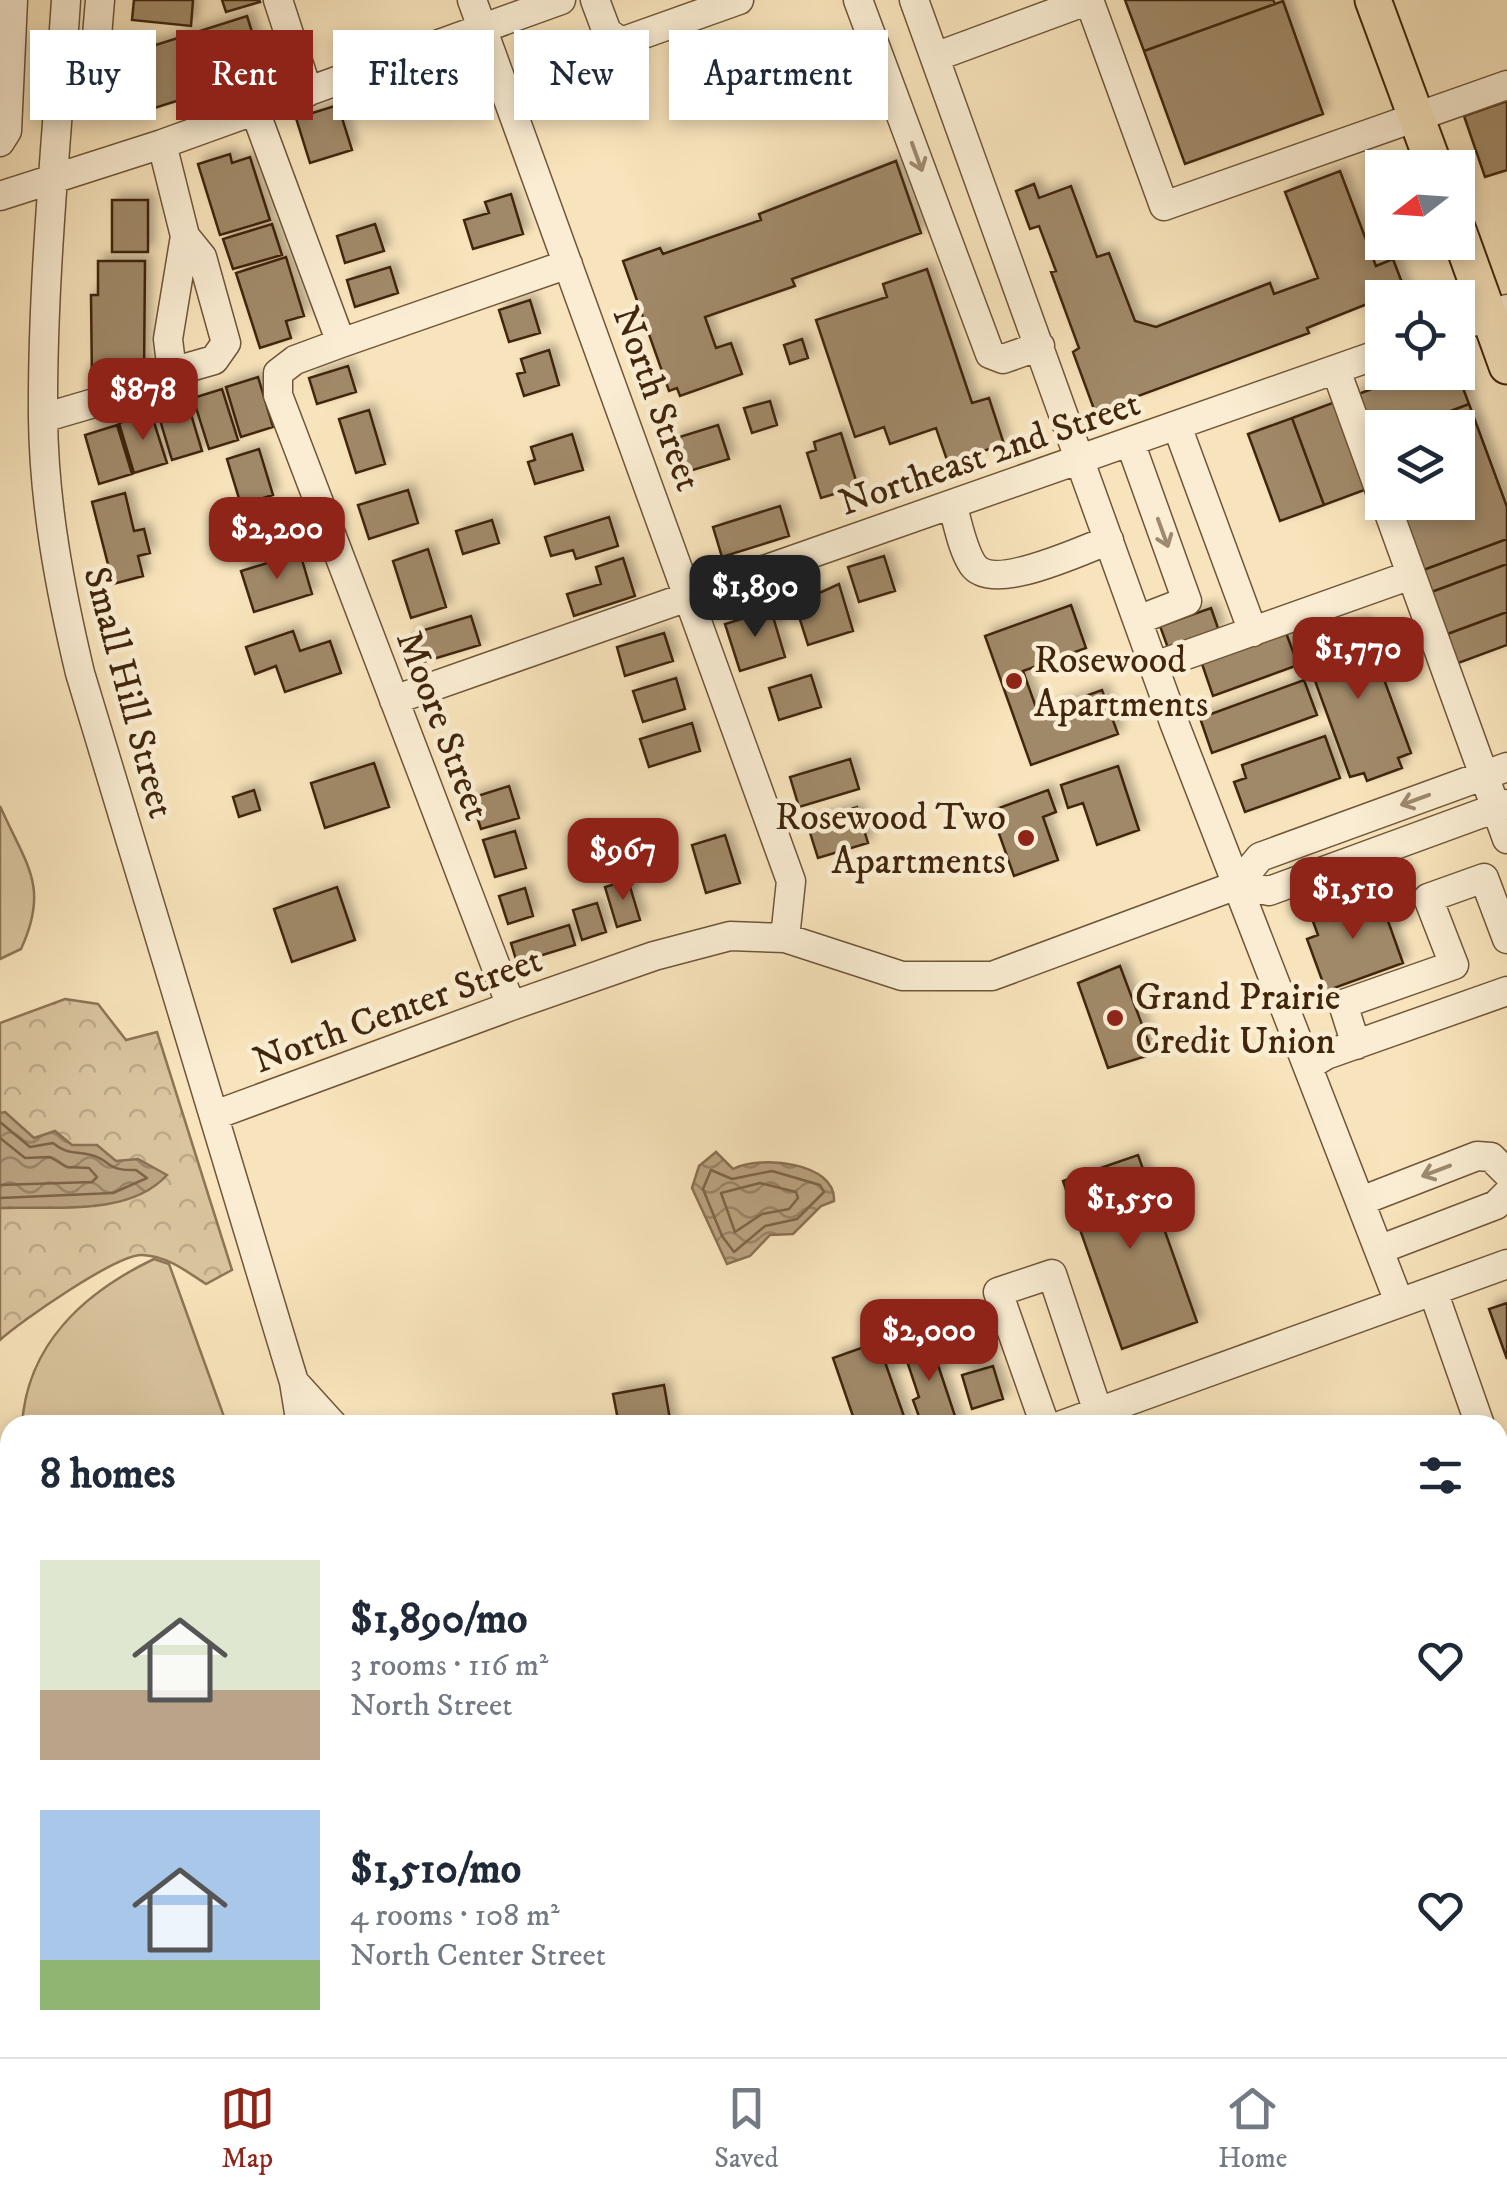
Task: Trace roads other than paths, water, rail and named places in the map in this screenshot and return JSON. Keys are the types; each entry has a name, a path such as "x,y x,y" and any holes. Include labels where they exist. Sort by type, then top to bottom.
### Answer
{"main road":[{"path":"1373,0 1428,150"},
{"path":"1467,260 1484,317 1507,366"}],"street":[{"path":"0,142 7,131 14,0"},
{"name":"Small Hill Street","path":"64,30 66,0"},
{"path":"98,30 100,0"},
{"path":"278,0 288,30"},
{"name":"North Street","path":"472,0 792,881 785,938"},
{"path":"313,90 560,0"},
{"path":"595,0 607,32 621,42 739,0"},
{"path":"858,0 990,354 1003,358 1040,346"},
{"path":"914,0 1236,885 1398,1302"},
{"path":"935,58 1089,0 1164,206 1507,84"},
{"name":"Small Hill Street","path":"58,120 44,418 52,534 80,673 215,1115 294,1382 300,1415"},
{"path":"0,196 230,120"},
{"path":"259,120 341,343 568,264"},
{"path":"162,144 185,236 168,338 172,372"},
{"path":"44,418 152,386 172,372 214,360 226,343 202,257 185,236"},
{"name":"Moore Street","path":"341,343 295,360 278,373 278,396 511,1006"},
{"name":"Northeast 2nd Street","path":"394,700 1365,359"},
{"path":"1336,370 1365,449"},
{"path":"1176,426 1253,632"},
{"path":"1130,442 1187,601 1138,620"},
{"path":"952,504 974,566 986,574 1013,574 1109,540"},
{"path":"1391,520 1495,772 1507,838"},
{"path":"1155,666 1411,575"},
{"name":"North Center Street","path":"215,1115 654,956 730,936 785,938 902,976 992,976 1236,885 1260,857 1495,772"},
{"name":"North Center Street","path":"1236,885 1269,892 1501,806"},
{"path":"1356,1045 1343,1004 1454,965 1428,898 1484,878 1507,939"},
{"path":"1308,1066 1507,990"},
{"path":"1361,1201 1477,1156 1491,1157 1507,1173"},
{"path":"1380,1250 1496,1205 1507,1194"},
{"path":"1090,1415 1507,1264"},
{"path":"1042,1415 998,1292 1052,1274 1098,1412"},
{"path":"1432,1291 1476,1415"},
{"name":"Small Hill Street","path":"294,1382 324,1415"}],"water":[{"path":"5,1112 34,1138 55,1131 72,1145 97,1145 116,1161 138,1159 167,1175 132,1198 111,1203 0,1208 0,1113"},
{"path":"716,1152 733,1169 778,1163 810,1170 831,1188 834,1201 821,1206 793,1234 770,1235 750,1256 727,1264 692,1188 699,1166"}],"place":[{"name":"Rosewood Apartments","path":"1014,681"},
{"name":"Rosewood Two Apartments","path":"1026,838"},
{"name":"Grand Prairie Credit Union","path":"1115,1018"}]}
